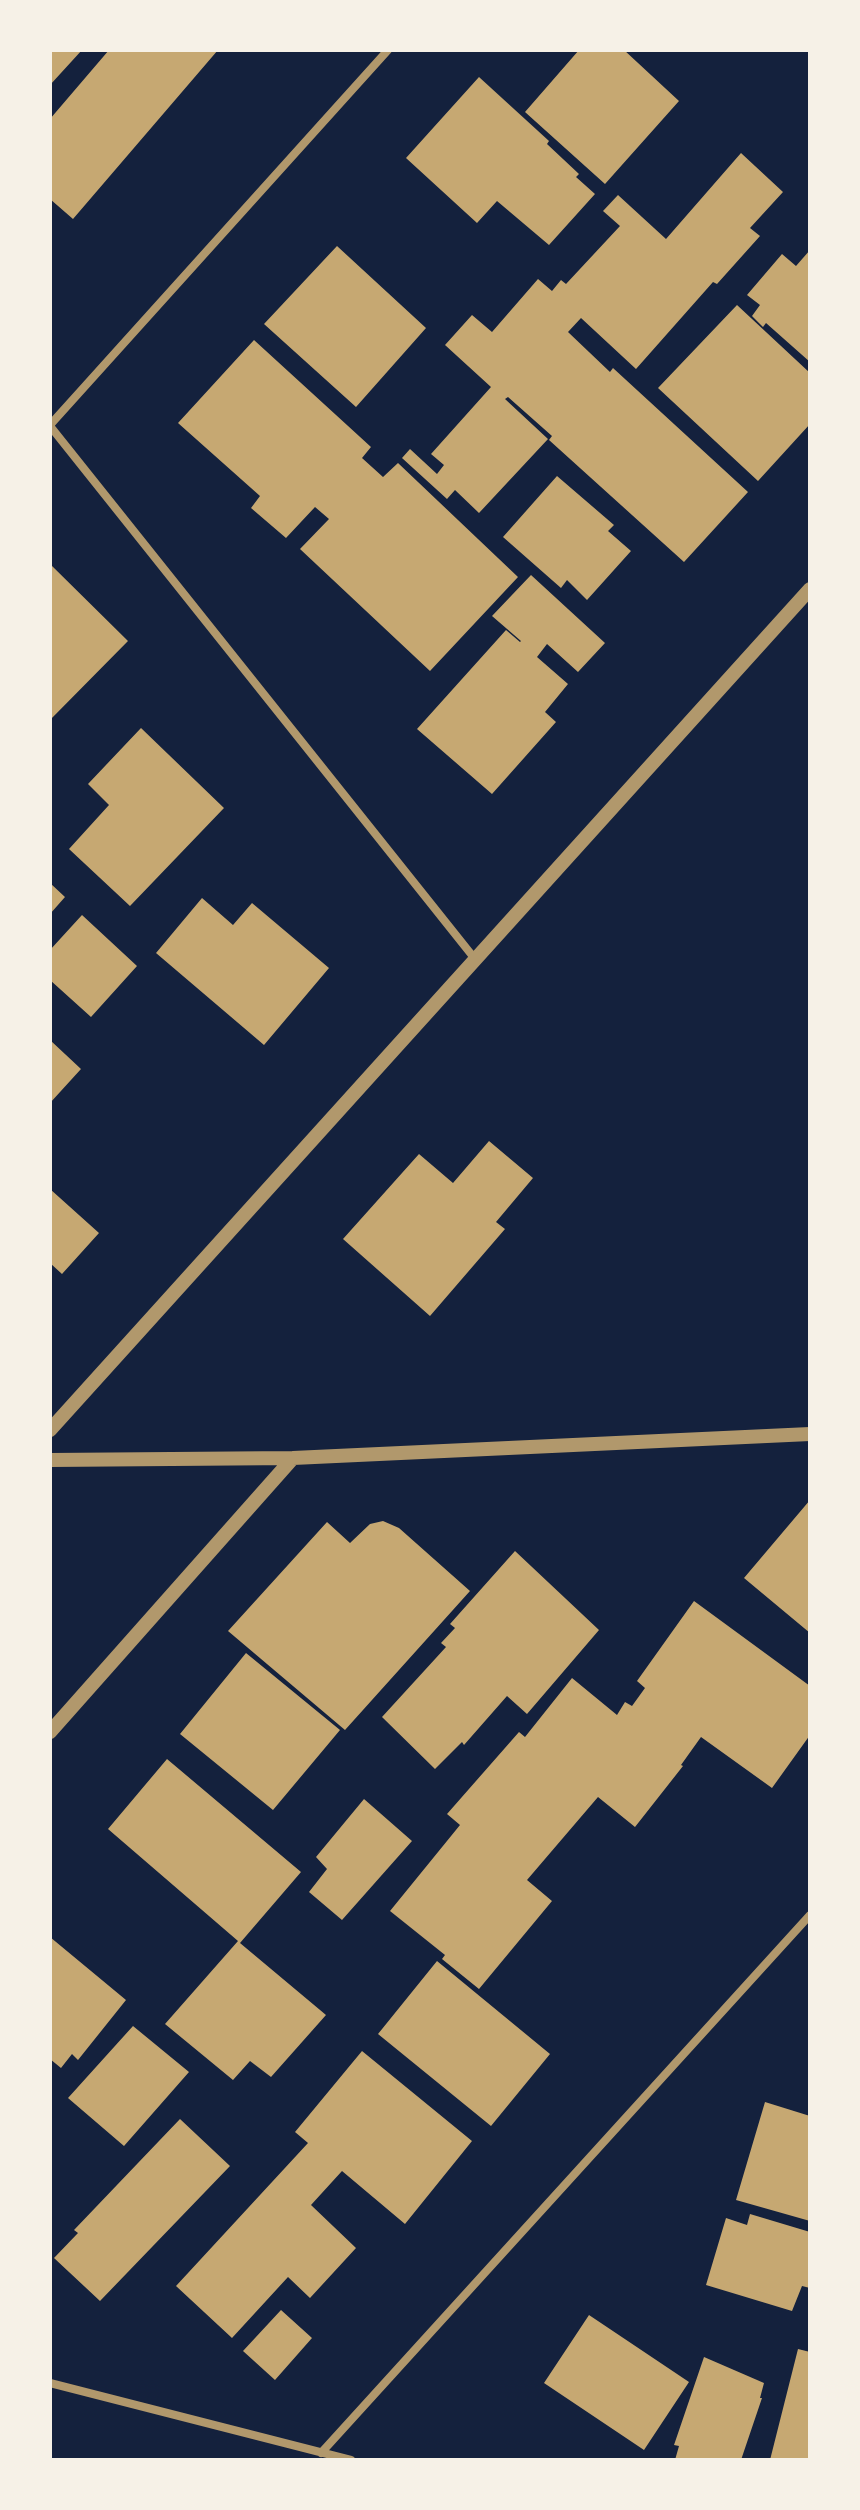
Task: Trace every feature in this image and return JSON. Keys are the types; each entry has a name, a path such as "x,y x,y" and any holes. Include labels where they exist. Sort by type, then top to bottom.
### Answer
{"street":[{"path":"388,50 50,426 475,959"},
{"path":"50,1430 810,589"},
{"path":"50,1460 293,1458 810,1434"},
{"path":"50,1732 293,1458"},
{"path":"321,2453 810,1915"},
{"path":"50,2383 351,2460"}],"building":[{"path":"50,50 82,50 50,85"},
{"path":"109,50 218,50 73,219 50,199 50,119"},
{"path":"579,50 624,50 679,101 605,184 525,112"},
{"path":"479,77 549,141 547,144 595,194 549,245 497,201 477,223 406,158"},
{"path":"741,153 783,192 750,228 760,236 717,284 713,282 636,369 581,318 568,332 610,372 613,368 748,492 684,562 549,440 552,436 508,397 505,399 548,439 479,513 455,490 447,499 402,458 410,449 437,474 444,465 431,454 491,387 445,345 472,315 492,332 538,279 552,291 561,280 566,284 620,226 603,211 618,195 666,239"},
{"path":"337,246 426,328 356,407 264,324"},
{"path":"810,250 810,362 766,323 763,327 752,316 760,305 747,295 782,254 796,266"},
{"path":"737,305 810,373 810,424 758,481 658,388"},
{"path":"254,340 371,447 362,458 383,477 398,463 518,577 430,671 300,549 329,519 315,507 286,538 251,508 260,496 178,423"},
{"path":"557,476 614,525 608,531 631,551 587,600 567,580 561,588 503,537"},
{"path":"50,564 128,641 50,720"},
{"path":"531,575 605,643 578,672 547,644 537,657 568,684 545,712 556,722 492,794 417,729 506,630 521,641 492,616"},
{"path":"141,728 224,808 130,906 69,849 109,805 88,784"},
{"path":"50,883 65,897 50,914"},
{"path":"202,898 233,925 252,903 329,968 264,1045 156,953"},
{"path":"82,915 137,966 91,1017 50,980 50,950"},
{"path":"50,1040 81,1069 50,1103"},
{"path":"489,1141 533,1178 496,1222 505,1229 430,1316 343,1239 419,1154 453,1183"},
{"path":"50,1189 99,1233 62,1274 50,1263"},
{"path":"810,1500 810,1633 744,1578"},
{"path":"383,1521 399,1528 470,1591 345,1730 228,1631 327,1522 350,1543 370,1524"},
{"path":"515,1551 599,1630 527,1714 507,1696 464,1745 462,1742 435,1769 382,1717 446,1647 441,1643 455,1628 450,1624"},
{"path":"694,1601 810,1686 810,1735 772,1788 701,1737 683,1766 635,1827 598,1797 527,1880 552,1901 479,1989 442,1959 445,1955 390,1911 460,1825 447,1814 519,1732 525,1737 572,1678 617,1715 625,1702 632,1706 645,1688 637,1681"},
{"path":"246,1653 340,1730 273,1810 180,1734"},
{"path":"167,1759 301,1872 240,1943 326,2015 271,2077 250,2061 233,2080 165,2024 238,1941 108,1829"},
{"path":"364,1799 412,1841 342,1920 309,1892 327,1869 316,1857"},
{"path":"50,1937 126,2000 78,2060 72,2054 61,2068 50,2059"},
{"path":"437,1961 550,2054 491,2126 378,2034"},
{"path":"133,2026 189,2072 124,2146 68,2098"},
{"path":"362,2051 472,2141 405,2224 342,2171 311,2205 356,2248 310,2298 288,2277 232,2338 176,2286 308,2143 295,2132"},
{"path":"765,2102 810,2116 810,2221 736,2200"},
{"path":"180,2119 230,2166 100,2301 54,2258 78,2233 74,2230"},
{"path":"750,2214 810,2232 810,2288 802,2286 792,2311 706,2285 726,2218 747,2225"},
{"path":"281,2310 312,2338 275,2380 243,2351"},
{"path":"589,2315 689,2382 644,2450 544,2383"},
{"path":"798,2349 810,2352 810,2460 770,2460"},
{"path":"704,2357 764,2383 741,2460 675,2460 679,2446 674,2445"}]}
